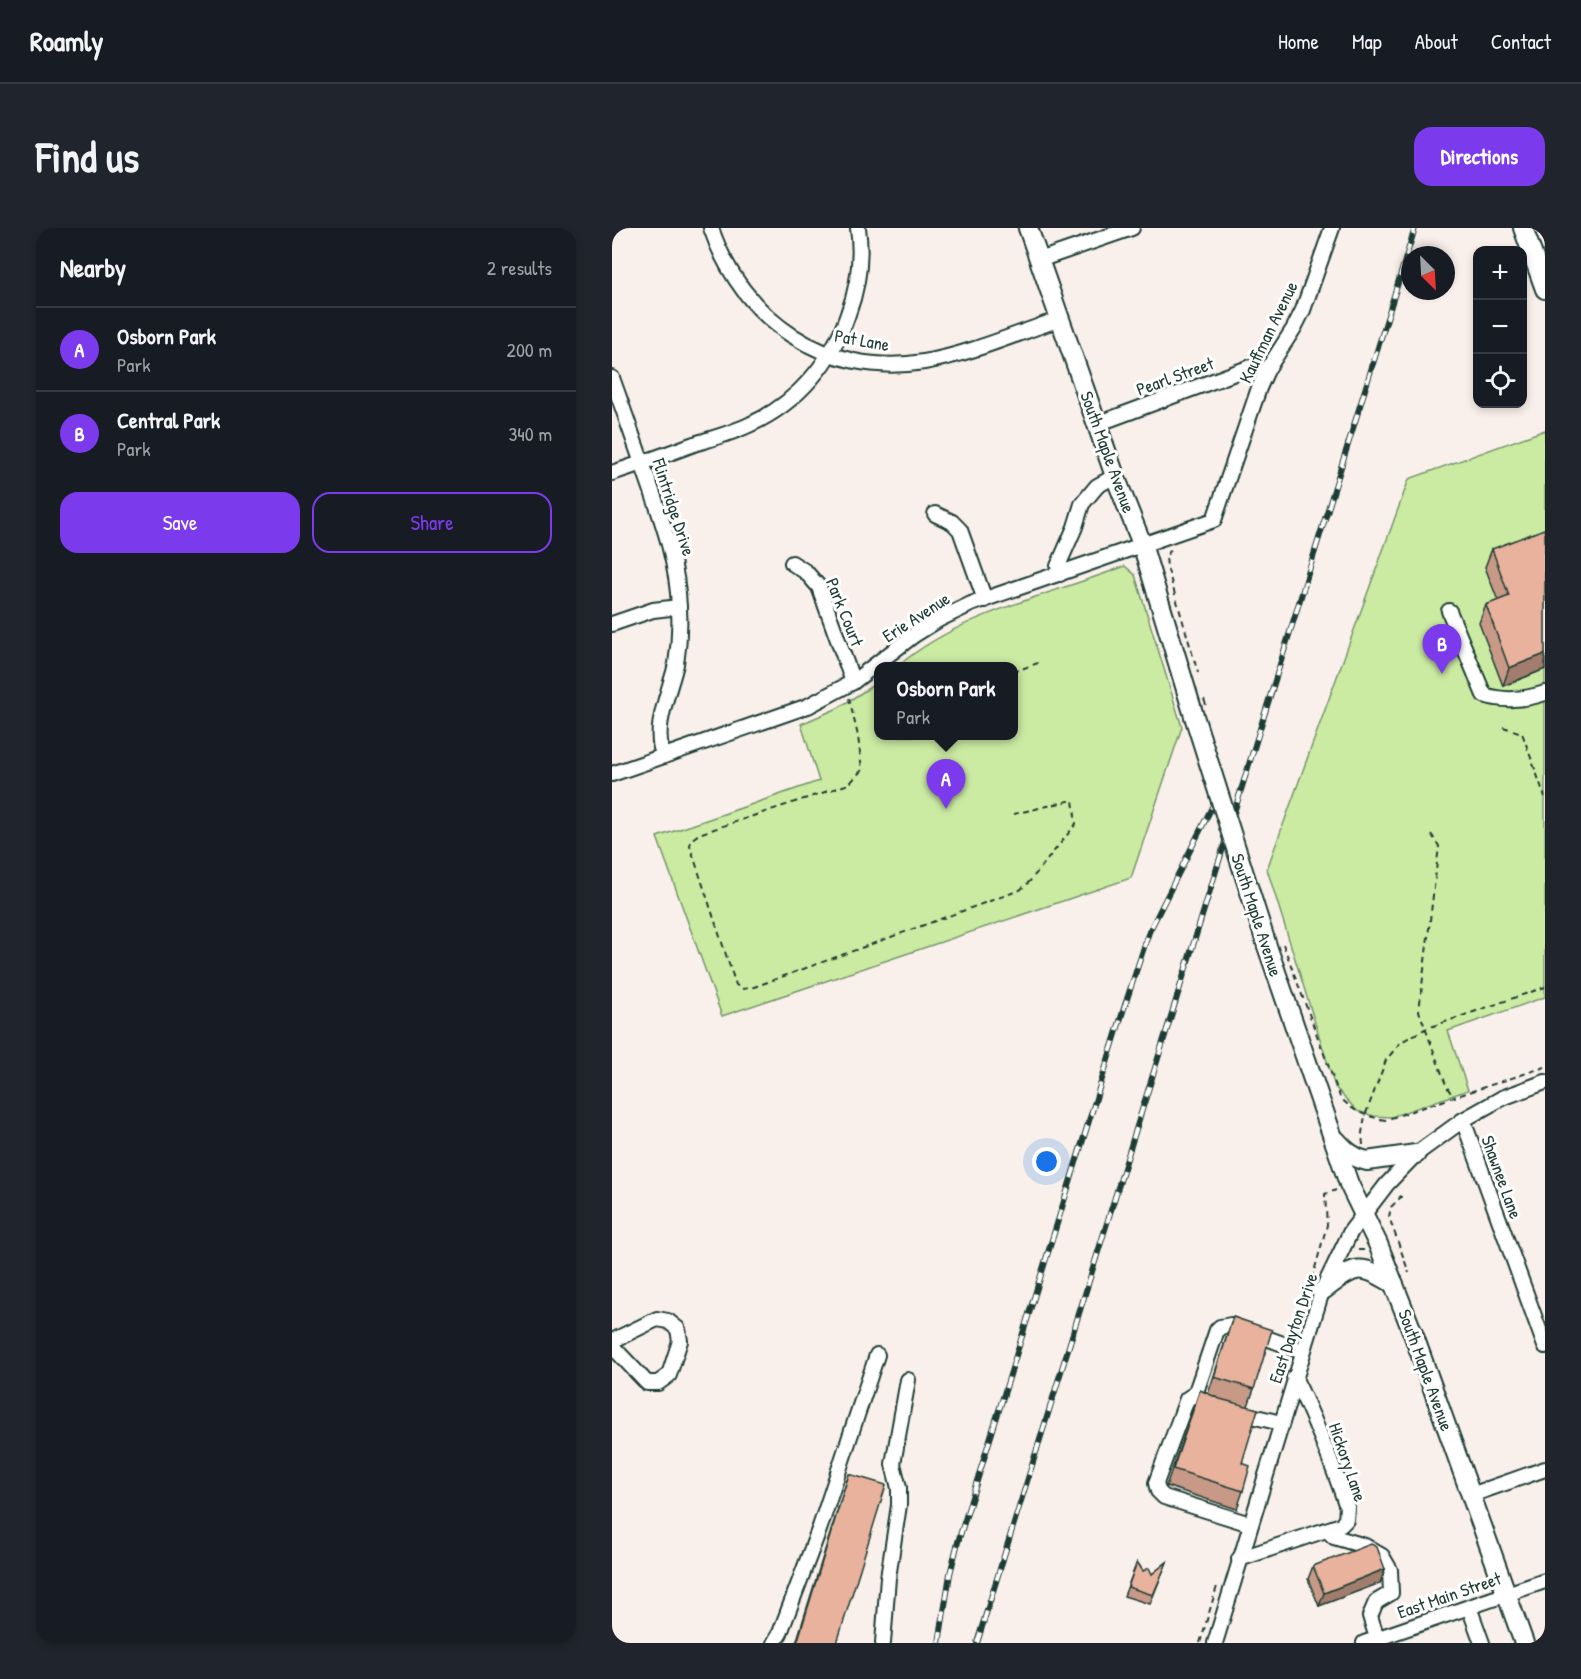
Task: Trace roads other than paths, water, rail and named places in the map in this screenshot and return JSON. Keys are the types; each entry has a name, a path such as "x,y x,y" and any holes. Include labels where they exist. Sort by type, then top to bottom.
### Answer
{"main road":[{"name":"South Maple Avenue","path":"1028,228 1115,476 1142,544 1194,716 1274,943 1349,1184 1394,1284 1524,1643"},
{"path":"1523,228 1545,289"},
{"path":"1333,1137 1359,1160 1376,1161 1416,1154"},
{"path":"1322,1291 1346,1274 1360,1269 1377,1273 1394,1284"}],"street":[{"name":"Pat Lane","path":"711,228 725,262 753,303 789,334 830,354 853,361 875,364 924,362 946,357 1060,319"},
{"path":"612,473 740,429 765,416 801,390 830,354 846,323 856,288 858,228"},
{"path":"1040,260 1132,228"},
{"name":"Kauffman Avenue","path":"1214,520 1267,370 1303,310 1332,228"},
{"name":"Pearl Street","path":"1097,424 1251,367 1267,370"},
{"name":"Flintridge Drive","path":"612,378 668,535 675,570 679,607 676,660 658,732 659,744 664,756"},
{"path":"1060,574 1058,566 1082,504 1097,486 1115,476"},
{"path":"935,514 952,522 960,531 985,600"},
{"name":"Erie Avenue","path":"878,662 938,620 985,600 1214,520"},
{"name":"Park Court","path":"792,563 806,572 819,587 849,684"},
{"path":"612,624 653,610 679,607"},
{"path":"1449,611 1484,695 1499,700 1512,700 1545,693"},
{"name":"Erie Avenue","path":"612,774 808,706 849,684 874,665"},
{"name":"East Dayton Drive","path":"1215,1643 1322,1291 1351,1231 1387,1184 1416,1154 1463,1120 1502,1098 1545,1083"},
{"name":"Shawnee Lane","path":"1463,1120 1545,1346"},
{"path":"612,1341 657,1319 668,1321 678,1329 680,1341 669,1375 658,1383 647,1383 612,1346"},
{"path":"1281,1423 1200,1401 1196,1395 1217,1330 1220,1327 1231,1325 1302,1352"},
{"path":"774,1643 780,1633 820,1527 877,1355"},
{"name":"Hickory Lane","path":"1239,1559 1341,1525 1346,1520 1347,1507 1308,1404 1294,1377"},
{"path":"882,1643 888,1578 899,1506 899,1488 893,1464 908,1380"},
{"path":"1197,1392 1187,1399 1156,1483 1158,1491 1164,1497 1250,1524"},
{"path":"1471,1495 1545,1469"},
{"path":"1327,1530 1334,1537 1365,1546 1382,1556 1390,1570 1391,1593 1376,1602 1370,1617 1371,1641"},
{"name":"East Main Street","path":"1371,1641 1545,1581"},
{"path":"1469,1607 1482,1643"}],"railway":[{"path":"977,1643 1415,228"},
{"path":"939,1643 950,1574 958,1542 1125,1005 1149,932 1214,803"}],"place":[{"name":"Central Park","path":"1442,674"},
{"name":"Osborn Park","path":"946,809"}]}
